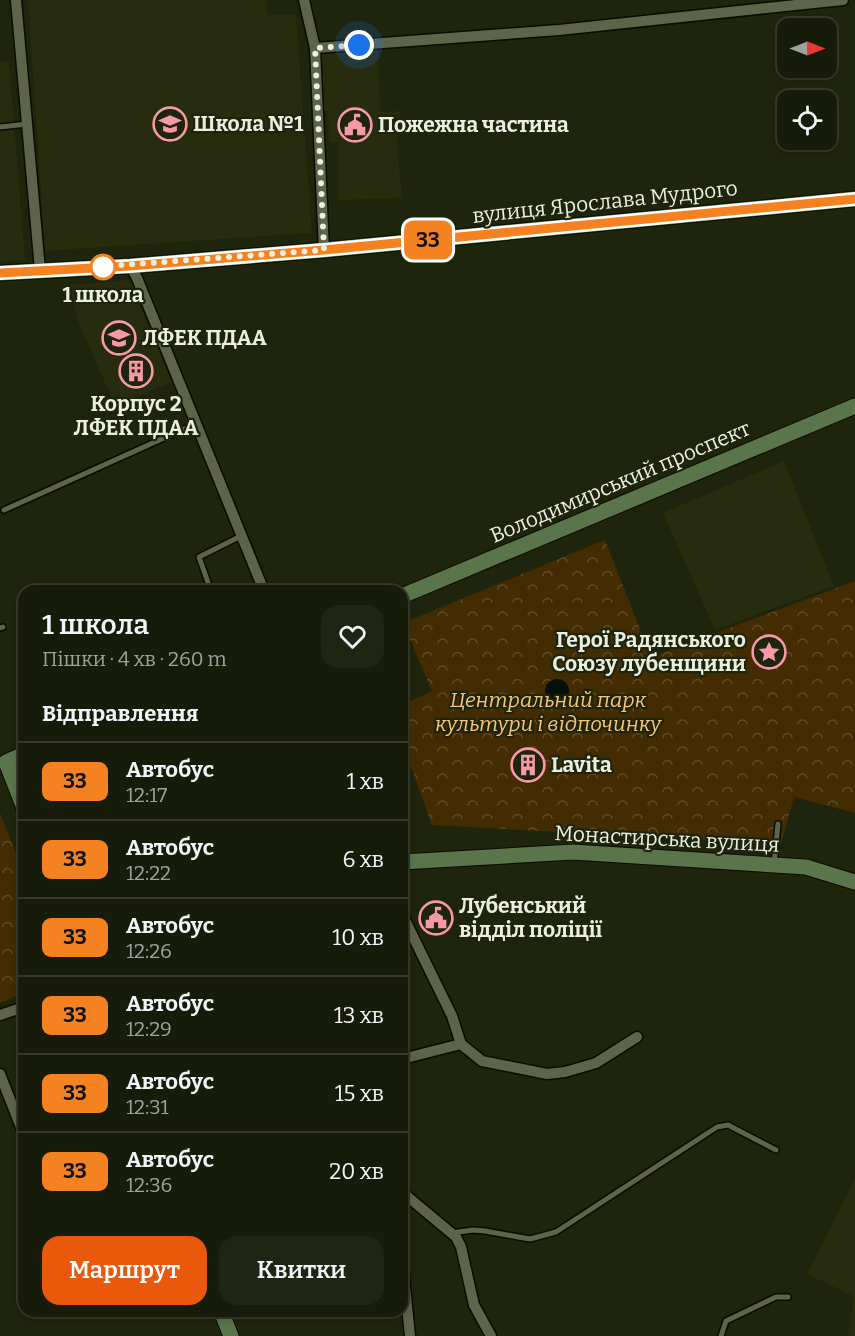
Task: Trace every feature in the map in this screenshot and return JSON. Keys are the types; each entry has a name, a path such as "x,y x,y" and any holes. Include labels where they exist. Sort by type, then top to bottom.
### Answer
{"main road":[{"name":"вулиця Ярослава Мудрого","path":"0,273 130,266 324,250 855,199"},
{"name":"Володимирський проспект","path":"408,593 855,406"},
{"path":"18,757 3,763 18,795"},
{"name":"Монастирська вулиця","path":"408,862 573,852 806,867 855,882"},
{"path":"223,1317 231,1336"}],"street":[{"path":"16,0 40,270"},
{"path":"304,0 315,48 324,250"},
{"path":"315,48 559,30 843,0"},
{"path":"130,266 137,278 262,585"},
{"path":"408,926 452,1016 461,1044 482,1061 547,1074 578,1069 596,1063 638,1037"},
{"path":"0,1015 18,1008"},
{"path":"408,1057 461,1044"},
{"path":"0,1074 18,1120"},
{"path":"408,1197 451,1233 462,1247 474,1305 490,1336"},
{"path":"407,1317 409,1334"}],"lane":[{"path":"0,128 27,124"},
{"path":"4,510 195,424"},
{"path":"210,585 199,557 242,536"},
{"path":"774,866 778,824"},
{"path":"451,1233 473,1230 530,1239 556,1232 717,1127 728,1125 776,1150"},
{"path":"720,1336 726,1321 776,1297 788,1297"}],"shaded area":[{"name":"Школа №1","path":"28,0 266,0 267,15 296,15 312,233 45,251"},
{"path":"378,43 380,110 382,112 400,111 401,131 396,131 402,198 338,200 338,142 329,142 328,111 323,111 321,57 329,48"},
{"path":"9,61 25,260 0,262 0,62"},
{"name":"ЛФЕК ПДАА","path":"129,280 172,382 115,406 78,321 69,285"},
{"path":"784,461 834,586 715,630 663,513"},
{"path":"557,679 566,682 569,691 566,700 557,703 548,700 545,691 548,682"},
{"path":"855,1179 855,1336 848,1336 853,1296 807,1274"}],"green space":[{"name":"Центральний парк культури і відпочинку","path":"605,540 651,657 855,581 855,813 794,797 781,844 432,825 408,759 408,702 432,691 408,635 408,621"},
{"path":"0,813 18,858 18,996 0,1003"}],"bus line":[{"name":"33","path":"0,273 130,266 324,250 855,199"}],"place":[{"name":"Школа №1","path":"170,124"},
{"name":"Пожежна частина","path":"355,125"},
{"name":"1 школа","path":"103,267"},
{"name":"ЛФЕК ПДАА","path":"119,338"},
{"name":"Корпус 2 ЛФЕК ПДАА","path":"136,371"},
{"name":"Герої Радянського Союзу лубенщини","path":"769,652"},
{"name":"Lavita","path":"528,765"},
{"name":"Лубенський відділ поліції","path":"436,918"}],"route":[{"path":"103,267 96,267 324,250 315,48 359,45"}]}
